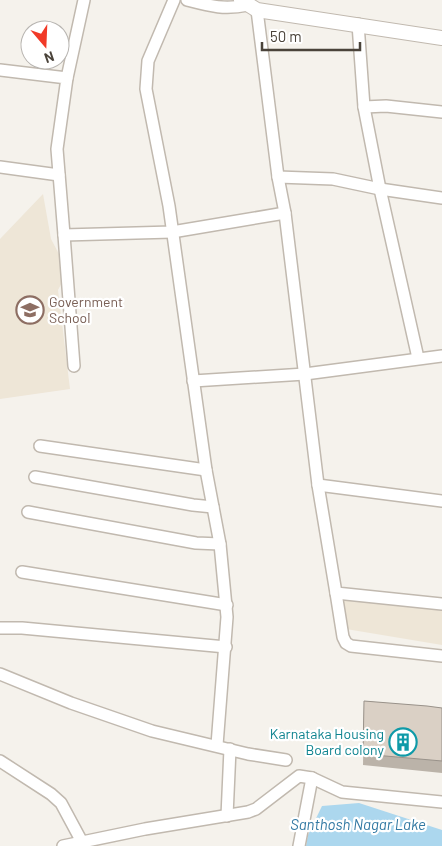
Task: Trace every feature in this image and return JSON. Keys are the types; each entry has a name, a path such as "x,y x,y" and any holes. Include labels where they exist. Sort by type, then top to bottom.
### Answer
{"street":[{"path":"74,366 57,149 67,78 84,0"},
{"path":"174,0 148,61 146,89 169,206 206,470 220,544 227,605 226,647 217,746"},
{"path":"187,0 218,8 249,5 442,38"},
{"path":"249,5 285,213 318,485 343,637 350,646 442,656"},
{"path":"358,24 364,107 380,189 418,358"},
{"path":"0,70 67,78"},
{"path":"364,107 386,106 442,112"},
{"path":"0,167 59,174"},
{"path":"278,177 332,179 380,189 442,198"},
{"path":"64,235 172,232 285,213"},
{"path":"194,381 304,374 442,356"},
{"path":"40,446 206,470"},
{"path":"35,477 213,507"},
{"path":"318,485 442,501"},
{"path":"28,512 196,543 220,544"},
{"path":"22,572 227,605"},
{"path":"336,593 442,604"},
{"path":"0,628 22,628 226,647"},
{"path":"0,674 72,703 152,730 248,754 286,760"},
{"path":"227,816 230,749"},
{"path":"0,760 51,794 61,803 82,842"},
{"path":"63,846 256,809 299,776 312,778 342,792 442,802"},
{"path":"299,846 312,778"},
{"path":"122,834 125,846"}],"shaded area":[{"name":"Government School","path":"43,194 51,239 68,271 58,290 70,389 0,399 0,239"},
{"path":"339,597 442,610 442,645 346,629"}],"water":[{"name":"Santhosh Nagar Lake","path":"359,803 442,830 442,846 306,846 308,835 322,806"}],"building":[{"name":"Karnataka Housing Board colony","path":"364,701 442,708 442,761 363,754"}],"place":[{"name":"Government School","path":"30,310"},
{"name":"Karnataka Housing Board colony","path":"403,742"}]}
